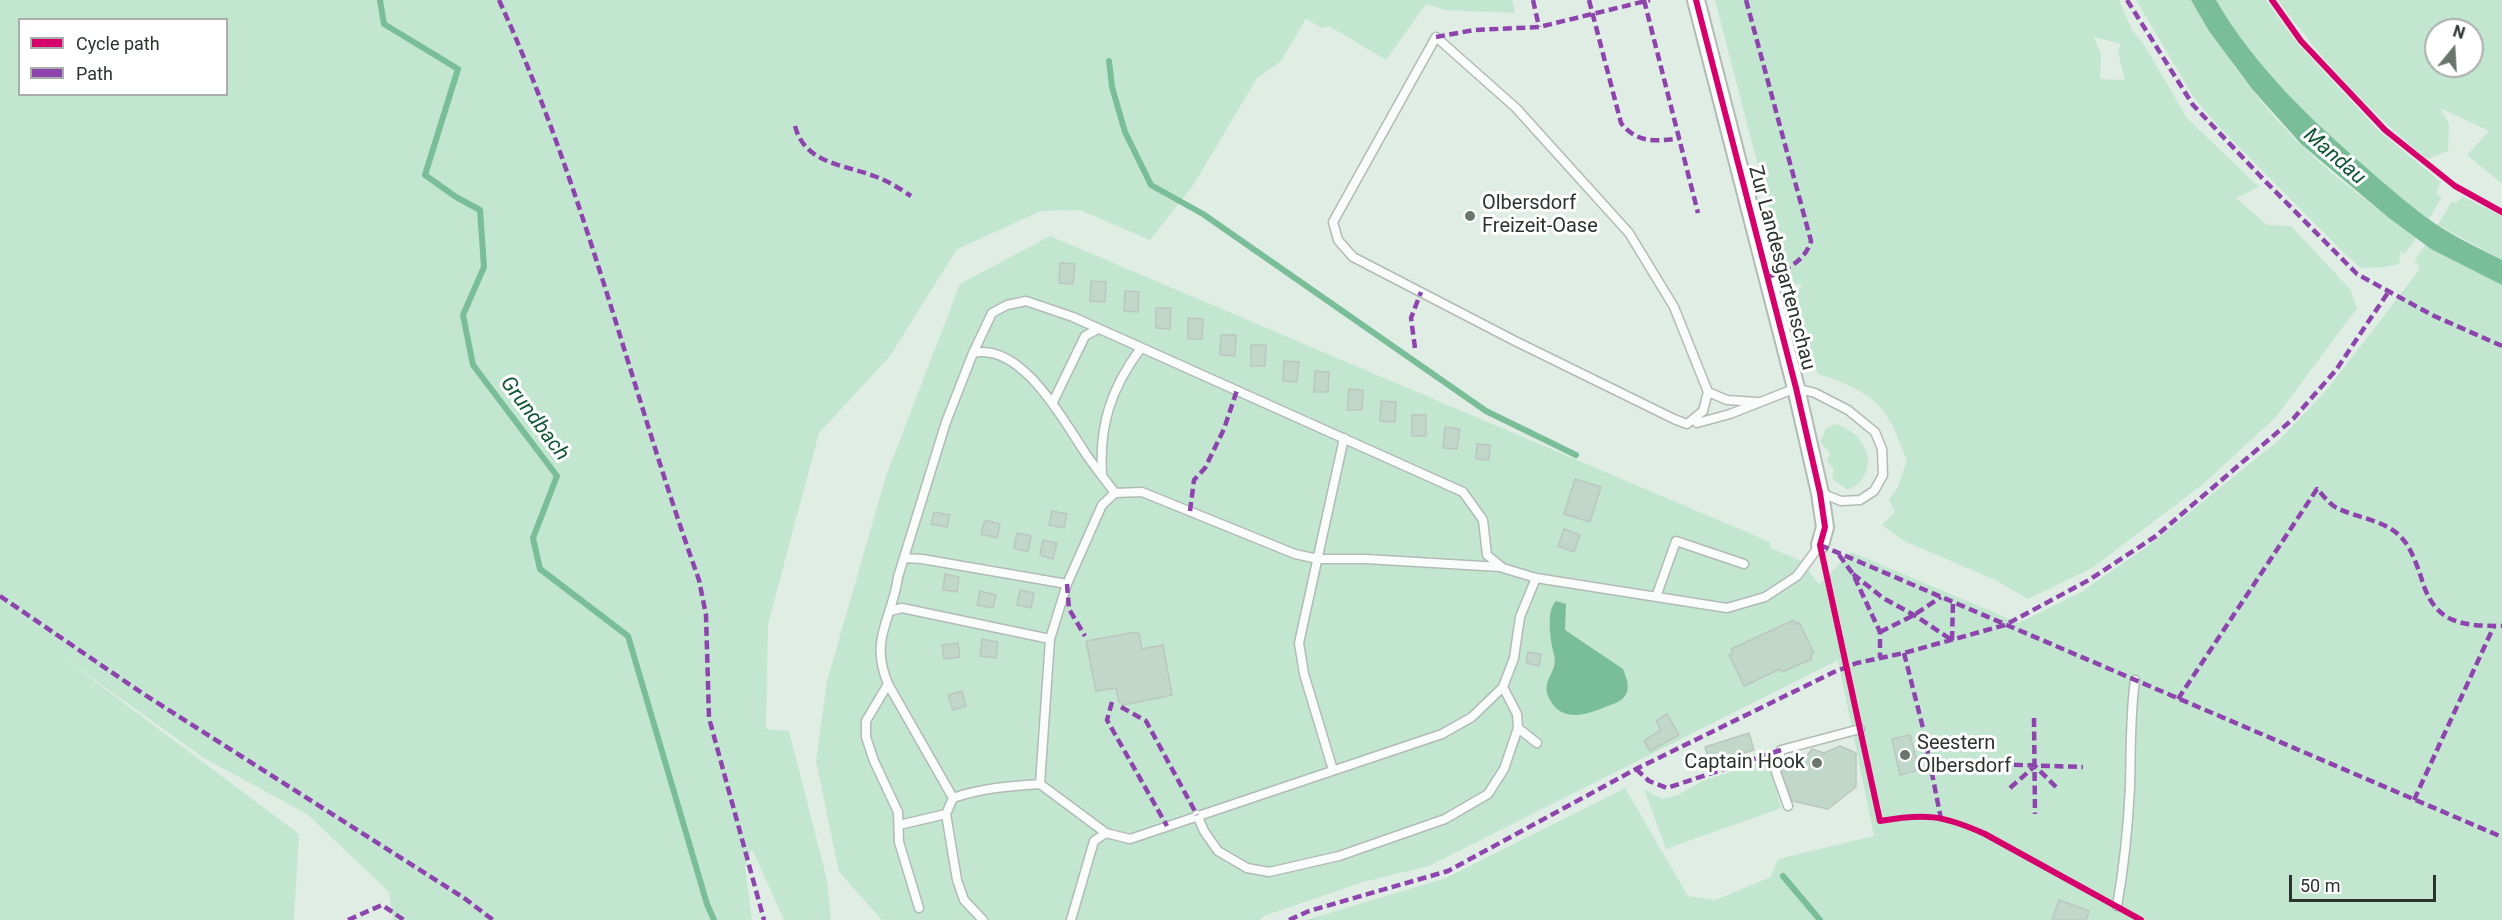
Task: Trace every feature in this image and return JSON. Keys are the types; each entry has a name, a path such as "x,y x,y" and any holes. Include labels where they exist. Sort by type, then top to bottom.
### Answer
{"street":[{"name":"Zur Landesgartenschau","path":"1696,0 1796,388 1820,493 1825,527 1820,545"}],"lane":[{"path":"1708,392 1707,401 1698,418 1687,424 1681,422 1515,341 1353,257 1338,240 1333,222 1436,37 1516,108 1629,233 1674,307 1708,392 1727,400 1761,402"},
{"path":"953,798 888,684 882,669 879,644 895,598 898,577 946,422 973,353 992,313 1007,305 1026,301 1073,317 1463,492 1483,520 1487,555 1503,568"},
{"path":"1053,402 1085,336 1098,329"},
{"path":"1102,476 1100,448 1107,411 1123,371 1141,348"},
{"path":"973,353 984,351 1014,362 1053,402 1115,493"},
{"path":"1697,423 1730,414 1796,388 1815,393 1848,410 1875,432 1882,449 1882,476 1875,491 1850,502 1820,493"},
{"path":"1333,770 1304,674 1299,643 1344,438"},
{"path":"1040,784 1050,639 1067,584 1102,504 1115,493 1142,492 1294,554 1318,559 1366,559 1503,568 1536,578 1727,608 1765,597 1797,576 1820,545"},
{"path":"1656,597 1676,541 1744,564"},
{"path":"904,558 922,559 1067,584"},
{"path":"983,920 964,900 957,880 946,814 953,798 1001,786 1040,784 1106,833 1130,839 1442,734 1472,717 1503,687 1514,658 1520,617 1536,578"},
{"path":"890,611 902,608 1050,639"},
{"path":"2116,906 2129,802 2134,680"},
{"path":"888,684 866,721 866,736 874,761 898,812 899,842 919,908"},
{"path":"1197,815 1204,831 1218,851 1247,868 1269,872 1339,856 1445,819 1488,794 1504,770 1518,728 1517,714 1503,687"},
{"path":"1518,728 1537,743"},
{"path":"1788,806 1776,772 1781,750 1860,729"},
{"path":"899,825 946,814"},
{"path":"1071,920 1094,841 1106,833"}],"shaded area":[{"path":"0,0 1512,0 1515,13 1445,10 1426,4 1386,60 1329,26 1322,28 1306,19 1281,61 1257,78 1194,184 1150,240 1080,210 1041,211 957,249 890,356 819,433 768,624 766,729 789,731 827,880 831,920 784,920 752,849 745,866 752,920 393,920 389,892 307,814 204,758 57,653 299,834 294,920 0,920"},
{"path":"1715,0 2119,0 2132,30 2143,43 2187,118 2259,187 2236,198 2267,225 2291,226 2350,289 2357,308 2276,417 2202,485 2092,568 2028,599 1995,580 1902,540 1882,525 1895,512 1889,500 1898,487 1907,461 1889,419 1874,401 1851,387 1818,374 1804,347 1790,300 1803,284 1785,285 1779,247","holes":["2094,37 2121,44 2118,52 2125,80 2100,79 2101,55"]},
{"path":"2136,0 2191,0 2242,77 2286,130 2343,182 2416,238 2404,255 2401,251 2399,264 2361,268 2341,250 2221,129 2194,98"},
{"path":"2216,0 2266,0 2296,42 2379,131 2441,182 2436,194 2442,197 2429,219 2370,173 2312,120 2258,61"},
{"path":"2278,0 2502,0 2502,184 2467,155 2489,131 2440,108 2449,124 2448,151 2427,159 2386,123 2311,44"},
{"path":"2463,197 2502,216 2502,260 2438,225 2452,201 2456,203"},
{"path":"1050,236 1770,542 1770,548 1802,561 1819,585 1851,552 2019,623 2081,592 2148,546 2279,440 2325,392 2416,274 2420,266 2414,262 2425,245 2502,285 2502,920 1306,920 1446,878 1625,788 1688,896 1715,900 1771,877 1778,859 1874,836 1838,660 1429,866 1363,882 1264,916 1260,920 882,920 839,872 816,761 827,681 886,476 960,284"},
{"path":"1835,424 1851,431 1867,452 1867,469 1863,478 1848,490 1832,479 1834,469 1827,462 1830,453 1820,442 1826,429"},
{"path":"1768,760 1781,808 1666,849 1644,789 1662,799 1678,795 1702,781"}],"water":[{"name":"Mandau","path":"2191,0 2216,0 2248,48 2285,91 2326,132 2396,194 2445,230 2502,260 2502,285 2431,249 2389,218 2302,145 2252,89 2209,31"},
{"path":"1556,601 1566,604 1565,630 1623,669 1628,690 1621,700 1598,710 1574,715 1560,711 1554,706 1549,698 1547,686 1555,661 1550,635 1550,619"}],"building":[{"path":"1060,263 1075,264 1073,284 1059,283"},
{"path":"1091,281 1106,282 1105,302 1090,301"},
{"path":"1125,291 1139,292 1138,312 1124,311"},
{"path":"1156,308 1171,308 1170,329 1156,328"},
{"path":"1188,318 1203,319 1202,339 1188,339"},
{"path":"1221,335 1236,335 1235,356 1220,355"},
{"path":"1251,345 1266,345 1265,366 1251,366"},
{"path":"1284,361 1299,362 1297,382 1283,381"},
{"path":"1315,371 1329,372 1328,392 1314,392"},
{"path":"1349,389 1363,390 1362,410 1347,410"},
{"path":"1381,401 1396,402 1395,422 1380,421"},
{"path":"1412,415 1426,415 1426,436 1412,436"},
{"path":"1445,427 1460,429 1457,449 1443,448"},
{"path":"1477,444 1490,445 1489,460 1476,459"},
{"path":"1575,479 1601,487 1590,522 1564,514"},
{"path":"1052,511 1067,514 1064,528 1049,525"},
{"path":"934,512 950,515 947,527 931,524"},
{"path":"985,520 1000,524 997,538 981,534"},
{"path":"1564,529 1580,535 1574,552 1558,546"},
{"path":"1017,533 1031,536 1028,552 1014,548"},
{"path":"1043,540 1057,543 1053,559 1040,555"},
{"path":"945,574 959,577 957,592 943,590"},
{"path":"1020,590 1034,593 1031,608 1017,605"},
{"path":"980,591 996,595 993,608 977,605"},
{"path":"1794,620 1795,624 1799,622 1814,653 1810,655 1812,659 1782,672 1780,669 1744,686 1729,655 1733,653 1731,649"},
{"path":"1136,632 1139,634 1142,649 1163,645 1172,695 1123,705 1119,702 1116,688 1096,691 1086,641"},
{"path":"982,639 998,642 996,658 980,656"},
{"path":"958,643 960,657 944,659 942,645"},
{"path":"1528,652 1541,654 1539,666 1526,663"},
{"path":"962,691 966,706 953,710 948,695"},
{"path":"1667,714 1679,735 1650,751 1644,741 1661,730 1656,721"},
{"path":"1749,733 1754,750 1710,764 1705,747"},
{"name":"Seestern Olbersdorf","path":"1910,735 1919,770 1900,775 1892,739"},
{"path":"1840,746 1856,753 1856,787 1828,809 1792,801 1781,773 1788,759 1805,758 1812,749 1824,753"},
{"path":"2059,900 2089,911 2086,920 2052,920"}],"waterway":[{"name":"Grundbach","path":"380,0 384,24 458,69 425,175 456,197 480,210 484,267 463,315 473,365 557,476 533,538 540,569 628,636 707,904 714,920"},
{"path":"1109,61 1112,87 1125,132 1151,185 1203,214 1486,411 1576,455"},
{"path":"1783,876 1820,920"}],"marked path":[{"path":"499,0 529,70 581,214 699,580 706,615 709,718 764,920"},
{"path":"1533,0 1539,27"},
{"path":"1589,0 1621,123 1640,138 1648,140 1680,138"},
{"path":"1644,0 1698,213"},
{"path":"1436,37 1474,30 1539,27 1650,0"},
{"path":"1746,0 1811,241 1799,260 1766,278"},
{"path":"2127,0 2193,105 2357,274 2432,315 2502,346"},
{"path":"795,126 800,139 816,155 827,161 879,178 911,196"},
{"path":"1289,920 1309,911 1448,871 1636,769 1834,672 1857,663 1904,653 2005,625 2089,580 2156,536 2293,419 2336,370 2389,291"},
{"path":"1415,348 1411,318 1421,292"},
{"path":"1190,511 1194,480 1205,468 1224,429 1237,390"},
{"path":"2178,699 2317,489 2334,507 2386,526 2400,536 2413,555 2426,592 2441,613 2461,623 2502,626"},
{"path":"1820,545 2502,837"},
{"path":"1839,555 1853,574 1880,632 1880,658"},
{"path":"1853,574 1883,598 1952,640"},
{"path":"1067,584 1069,609 1085,636"},
{"path":"0,596 142,693 464,898 493,920"},
{"path":"1880,632 1914,615 1941,597"},
{"path":"1952,640 1953,602"},
{"path":"2414,800 2494,626"},
{"path":"1904,653 1923,728 1941,819 1944,819"},
{"path":"1112,702 1107,720 1167,826"},
{"path":"1121,707 1146,721 1197,815"},
{"path":"2034,718 2035,814"},
{"path":"1636,769 1649,781 1667,788 1781,750"},
{"path":"1987,764 2083,767"},
{"path":"2010,788 2035,766 2059,790"},
{"path":"348,920 382,905 404,920"}],"cycle path":[{"path":"1696,0 1796,388 1820,493 1825,527 1820,545 1880,821 1909,817 1934,817 1957,823 1985,834 2141,920"},
{"path":"2272,0 2301,41 2385,130 2455,186 2502,212"}],"place":[{"name":"Olbersdorf Freizeit-Oase","path":"1470,216"},
{"name":"Seestern Olbersdorf","path":"1905,755"},
{"name":"Captain Hook","path":"1817,763"}]}
